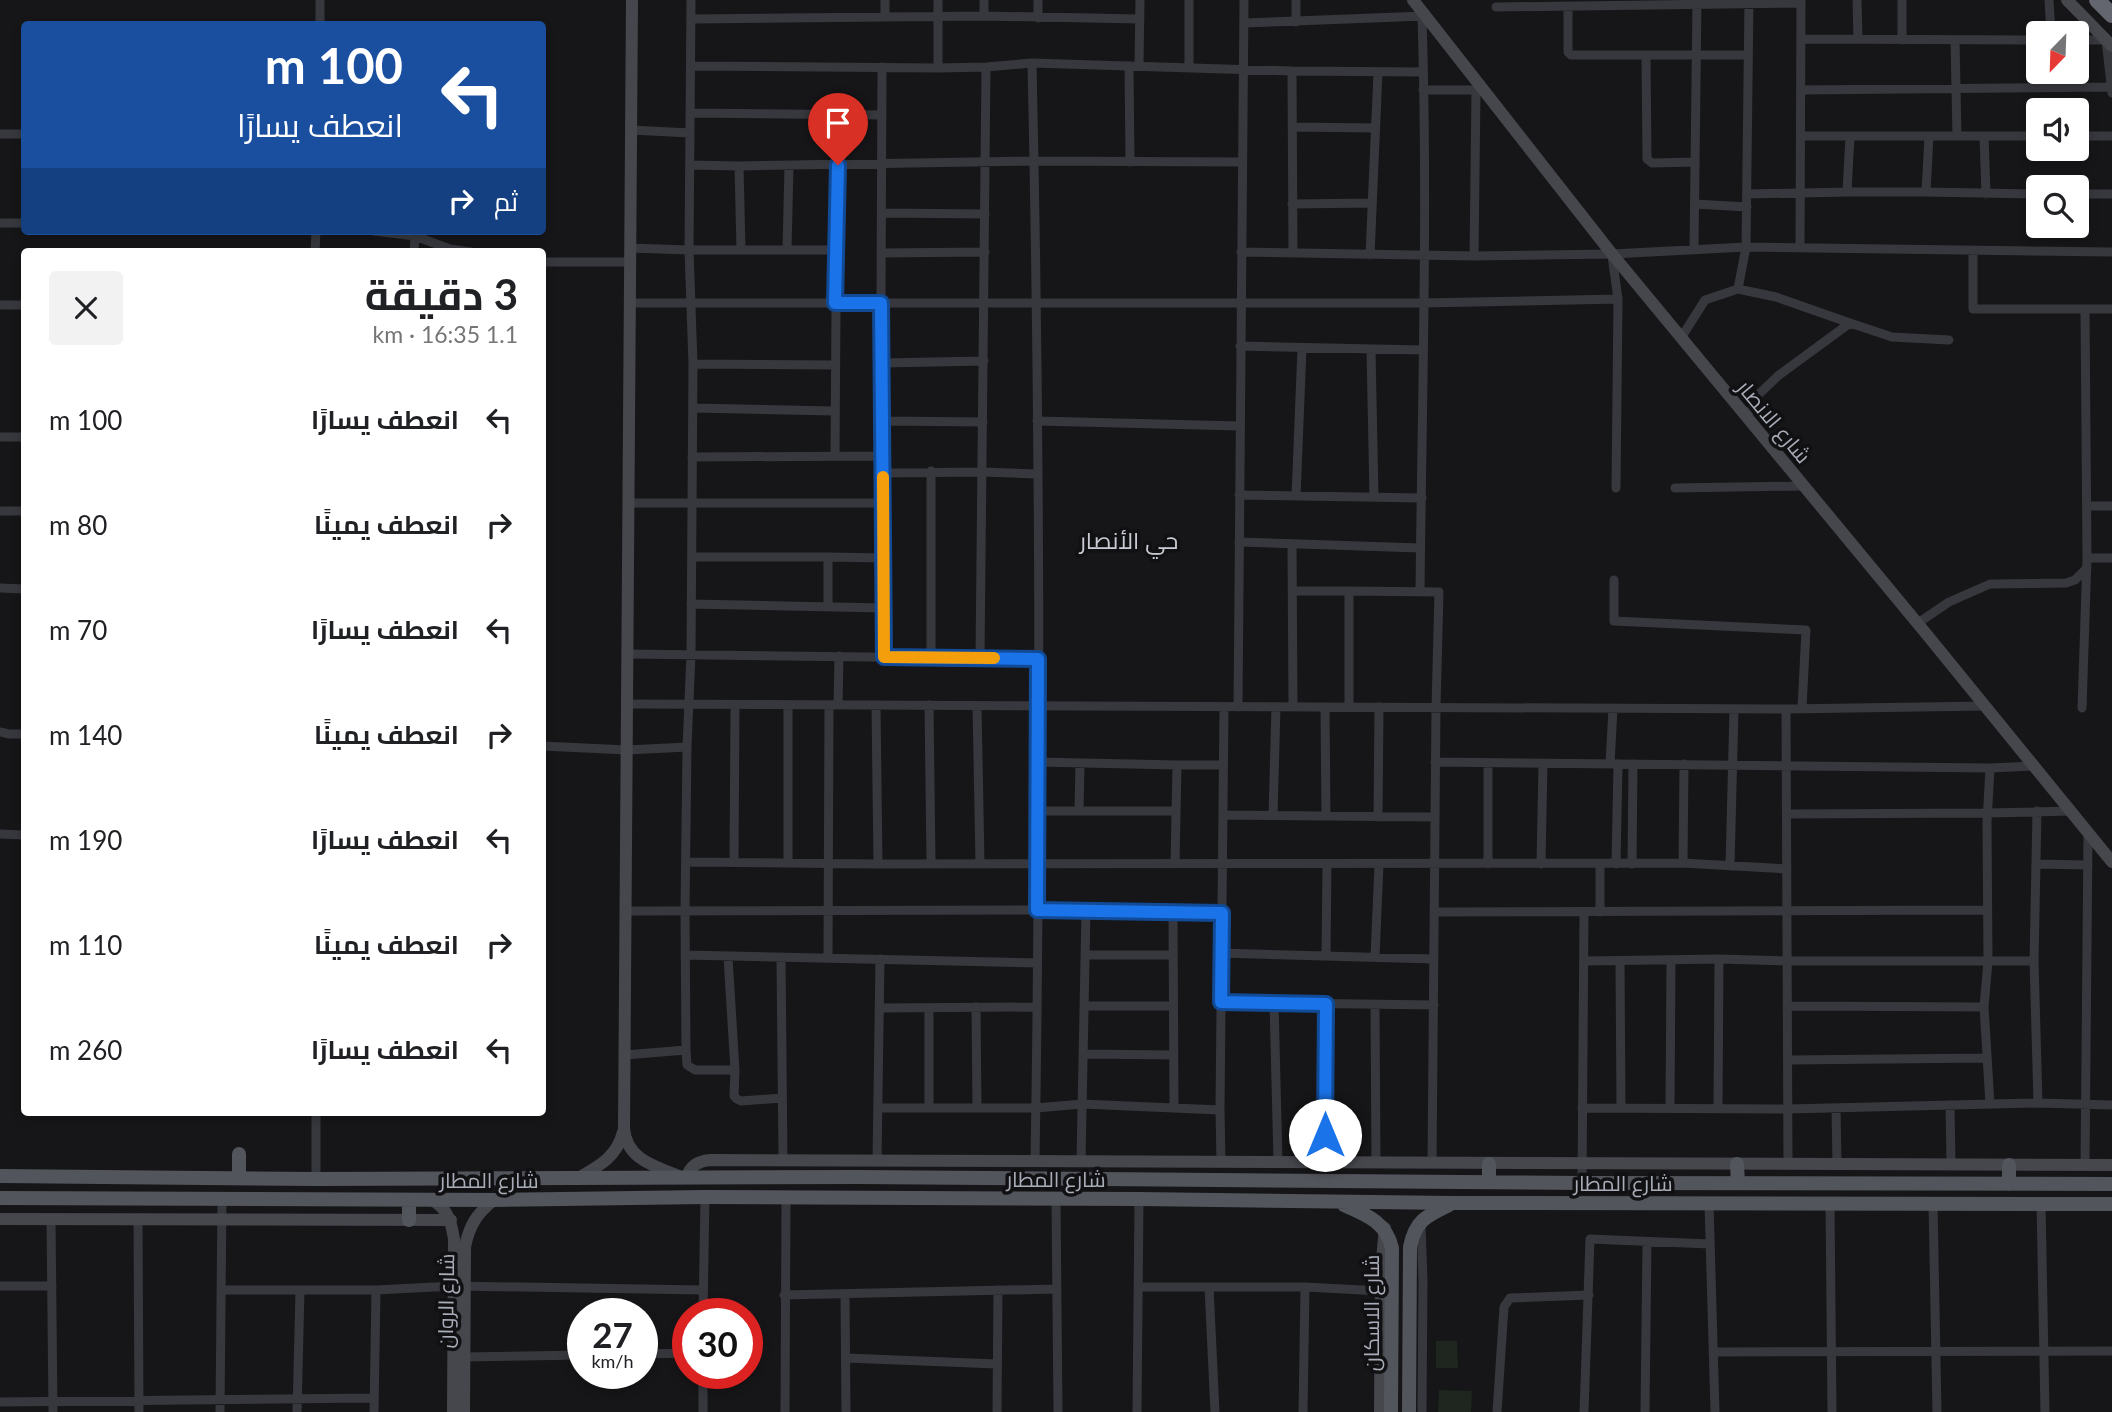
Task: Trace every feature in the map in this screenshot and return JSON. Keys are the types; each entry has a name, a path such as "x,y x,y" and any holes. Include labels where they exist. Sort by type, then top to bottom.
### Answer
{"highway":[{"path":"2097,0 2112,15"}],"main road":[{"path":"239,1154 239,1178"},
{"path":"1489,1164 1489,1182"},
{"path":"1737,1164 1738,1183"},
{"path":"2009,1165 2009,1184"},
{"name":"شارع المطار","path":"0,1176 316,1179 858,1177 2112,1184"},
{"path":"822,1177 827,1188 822,1199"},
{"path":"858,1177 854,1188 860,1198"},
{"path":"1642,1182 1647,1192 1642,1202"},
{"path":"1685,1183 1680,1195 1685,1203"},
{"name":"شارع المطار","path":"0,1198 860,1198 1452,1203 2112,1204"},
{"path":"409,1200 409,1220"},
{"name":"شارع الاسكان","path":"1337,1202 1370,1217 1385,1228 1392,1248 1386,1294 1392,1322 1391,1412"},
{"path":"1421,1221 1452,1203"},
{"name":"شارع الاسكان","path":"1409,1412 1416,1349 1409,1320 1410,1247 1415,1228 1421,1221"},
{"path":"1386,1294 1401,1301 1409,1297"},
{"path":"1392,1322 1401,1316 1409,1320"}],"street":[{"path":"320,0 320,21"},
{"path":"632,0 624,1128 626,1141 637,1157 683,1177 694,1165 706,1160 2112,1165"},
{"path":"691,0 689,250 693,408 685,911 686,1050 687,1065 695,1070 735,1070"},
{"path":"885,0 885,17"},
{"path":"938,0 938,68"},
{"path":"984,0 984,16"},
{"path":"1038,0 1038,18"},
{"path":"1139,66 1140,0"},
{"path":"1189,0 1189,67"},
{"path":"1238,707 1244,0"},
{"path":"1296,0 1296,22"},
{"name":"شارع الانصار","path":"1413,0 1479,88 1612,254 2112,862"},
{"path":"1857,0 1858,39"},
{"path":"1902,0 1902,40"},
{"path":"2049,0 2050,21"},
{"path":"2067,0 2109,43 2112,93"},
{"path":"1694,249 1697,2"},
{"path":"1738,289 1746,247 1749,2"},
{"path":"1496,7 1521,3 1801,2 1800,248"},
{"path":"1572,4 1568,52 1570,55 1748,55"},
{"path":"691,19 938,16 1140,19"},
{"path":"1244,23 1424,17 1420,592"},
{"path":"1801,39 2026,40"},
{"path":"1955,40 1957,136"},
{"path":"2090,41 2109,43"},
{"path":"1646,55 1647,159 1652,163 1695,162"},
{"path":"691,66 938,68 1032,63 1423,72"},
{"path":"1032,63 1037,303 1038,659 1035,1161"},
{"path":"1129,66 1130,162"},
{"path":"882,67 884,657"},
{"path":"980,658 986,67"},
{"path":"1292,71 1293,253"},
{"path":"1370,255 1378,72"},
{"path":"1801,90 2111,86"},
{"path":"1423,89 1479,88 1474,257"},
{"path":"690,113 882,115"},
{"path":"1292,127 1375,128"},
{"path":"631,130 690,133"},
{"path":"0,134 21,134"},
{"path":"1801,136 2026,136"},
{"path":"1847,192 1850,136"},
{"path":"1926,192 1929,136"},
{"path":"1984,136 1986,194"},
{"path":"2089,136 2112,136"},
{"path":"690,164 789,166 1034,161 1242,162"},
{"path":"835,456 838,165"},
{"path":"739,166 741,250"},
{"path":"787,250 789,166"},
{"path":"1747,194 2026,194"},
{"path":"2089,194 2112,194"},
{"path":"1292,204 1372,203"},
{"path":"1695,204 1747,207"},
{"path":"881,213 985,214"},
{"path":"0,223 21,223"},
{"path":"407,235 447,248"},
{"path":"414,248 415,236"},
{"path":"1241,252 1474,257 1746,247 2112,251"},
{"path":"629,248 836,250"},
{"path":"1973,250 1973,309 2112,309"},
{"path":"881,253 985,253"},
{"path":"1612,254 1618,299 1616,488"},
{"path":"546,262 629,262"},
{"path":"1681,338 1706,300 1738,289 1776,297 1892,337 1949,340"},
{"path":"629,303 1422,303 1618,299"},
{"path":"0,305 21,305"},
{"path":"2082,708 2087,563 2085,310"},
{"path":"1747,416 1757,396 1779,375 1850,323"},
{"path":"1240,346 1371,351 1422,350"},
{"path":"1296,496 1302,348"},
{"path":"1371,351 1374,497"},
{"path":"882,363 984,361"},
{"path":"693,364 835,365"},
{"path":"693,408 835,411"},
{"path":"883,421 983,422"},
{"path":"1037,421 1240,426"},
{"path":"0,437 21,437"},
{"path":"692,457 883,456"},
{"path":"931,471 931,657"},
{"path":"883,472 1037,474"},
{"path":"1675,488 1804,486"},
{"path":"1240,495 1422,498"},
{"path":"629,503 883,503"},
{"path":"2087,506 2112,506"},
{"path":"0,511 21,511"},
{"path":"1239,542 1420,548"},
{"path":"1292,544 1293,707"},
{"path":"828,556 828,607"},
{"path":"692,557 883,558"},
{"path":"1918,623 1949,602 1990,584 2066,583 2076,580 2087,563 2112,558"},
{"path":"1614,580 1614,621 1806,630 1802,708"},
{"path":"0,588 21,589"},
{"path":"1292,591 1439,592 1433,1163"},
{"path":"1349,591 1349,707"},
{"path":"691,604 884,608"},
{"path":"629,654 1038,659"},
{"path":"828,958 827,863 834,705 839,656"},
{"path":"628,704 1734,709 1986,706"},
{"path":"734,862 735,705"},
{"path":"788,705 788,863"},
{"path":"876,705 878,864"},
{"path":"929,705 931,863"},
{"path":"977,706 980,863"},
{"path":"1222,1162 1220,1110 1224,707"},
{"path":"1273,816 1276,707"},
{"path":"1325,707 1326,816"},
{"path":"1378,817 1379,707"},
{"path":"1613,708 1616,864"},
{"path":"1730,866 1734,709"},
{"path":"1786,709 1788,1164"},
{"path":"0,732 21,734"},
{"path":"546,746 627,750 687,747"},
{"path":"1038,762 1223,765"},
{"path":"1436,762 1990,768 2035,766"},
{"path":"1079,811 1080,763"},
{"path":"1488,763 1488,864"},
{"path":"1541,864 1543,764"},
{"path":"1632,864 1633,764"},
{"path":"1683,863 1685,764"},
{"path":"1175,864 1177,765"},
{"path":"1990,768 1988,961 1984,1007 1990,1104"},
{"path":"1038,811 1176,811"},
{"path":"2037,811 2034,961 2038,1103"},
{"path":"1787,814 2071,811"},
{"path":"1223,814 1435,817"},
{"path":"2085,1165 2088,831"},
{"path":"0,834 21,835"},
{"path":"686,862 1683,863 1787,869"},
{"path":"1326,956 1327,864"},
{"path":"1375,957 1379,864"},
{"path":"1600,864 1600,912"},
{"path":"2036,864 2088,865"},
{"path":"626,911 1037,910 1222,913"},
{"path":"1081,1161 1086,911"},
{"path":"1434,912 1987,911"},
{"path":"1173,912 1174,1108"},
{"path":"1582,1183 1584,912"},
{"path":"1222,953 1434,959"},
{"path":"685,955 1037,963"},
{"path":"1085,955 1173,955"},
{"path":"728,957 735,1070 734,1096 737,1099 782,1098"},
{"path":"781,957 783,1160"},
{"path":"1718,1108 1719,959"},
{"path":"877,1161 880,960"},
{"path":"1670,1108 1671,960"},
{"path":"1585,961 2034,961"},
{"path":"1620,961 1621,1107"},
{"path":"1221,1002 1434,1005"},
{"path":"1275,1003 1278,1163"},
{"path":"1325,1163 1326,1004"},
{"path":"1375,1005 1376,1163"},
{"path":"1084,1006 1173,1006"},
{"path":"1788,1006 1984,1007"},
{"path":"929,1007 929,1108"},
{"path":"976,1007 977,1108"},
{"path":"880,1008 1037,1007"},
{"path":"625,1055 686,1050"},
{"path":"1083,1054 1174,1055"},
{"path":"1788,1060 1987,1058"},
{"path":"1582,1108 1788,1110 2038,1103 2112,1105"},
{"path":"879,1108 1036,1108 1082,1104 1220,1110"},
{"path":"1950,1105 1951,1165"},
{"path":"1836,1108 1837,1164"},
{"path":"316,1116 316,1179"},
{"path":"580,1177 611,1157 620,1143 624,1128"},
{"path":"704,1298 705,1198"},
{"path":"219,1412 222,1199"},
{"path":"785,1412 786,1199"},
{"path":"1056,1199 1058,1412"},
{"path":"1136,1412 1139,1199"},
{"path":"432,1200 442,1205 451,1220"},
{"name":"شارع الروان","path":"453,1412 459,1286 465,1247 475,1218 494,1200"},
{"path":"1709,1203 1715,1412"},
{"path":"1830,1203 1832,1412"},
{"path":"1933,1203 1937,1412"},
{"path":"2041,1203 2045,1412"},
{"path":"138,1218 139,1412"},
{"path":"0,1219 451,1220"},
{"path":"51,1219 53,1412"},
{"name":"شارع الروان","path":"451,1220 464,1357 464,1412"},
{"path":"1421,1221 1416,1349 1422,1412"},
{"path":"1584,1412 1590,1239 1710,1244"},
{"path":"1646,1412 1647,1242"},
{"path":"0,1286 52,1286"},
{"path":"221,1290 376,1290 459,1286 704,1290"},
{"path":"1138,1287 1305,1287 1386,1294 1380,1412"},
{"path":"1209,1287 1215,1412"},
{"path":"1303,1412 1305,1287"},
{"path":"784,1295 1056,1289"},
{"path":"297,1412 300,1290"},
{"path":"374,1412 376,1290"},
{"path":"997,1412 998,1290"},
{"path":"845,1294 846,1412"},
{"path":"1497,1412 1506,1303 1510,1298 1589,1295"},
{"path":"1713,1352 2112,1351"},
{"path":"464,1357 567,1355"},
{"path":"846,1358 997,1364"},
{"path":"703,1389 703,1412"},
{"path":"0,1402 374,1398"}],"shaded area":[{"path":"1436,1341 1457,1341 1458,1368 1436,1368"},
{"path":"1439,1390 1472,1391 1471,1412 1438,1412"}],"slow traffic":[{"path":"883,477 884,657 994,658"}],"district":[{"name":"حي الأنصار","path":"1129,540"}],"route":[{"path":"838,165 835,303 881,303 884,657 1038,659 1037,910 1222,913 1221,1002 1326,1004 1325,1135"}]}
